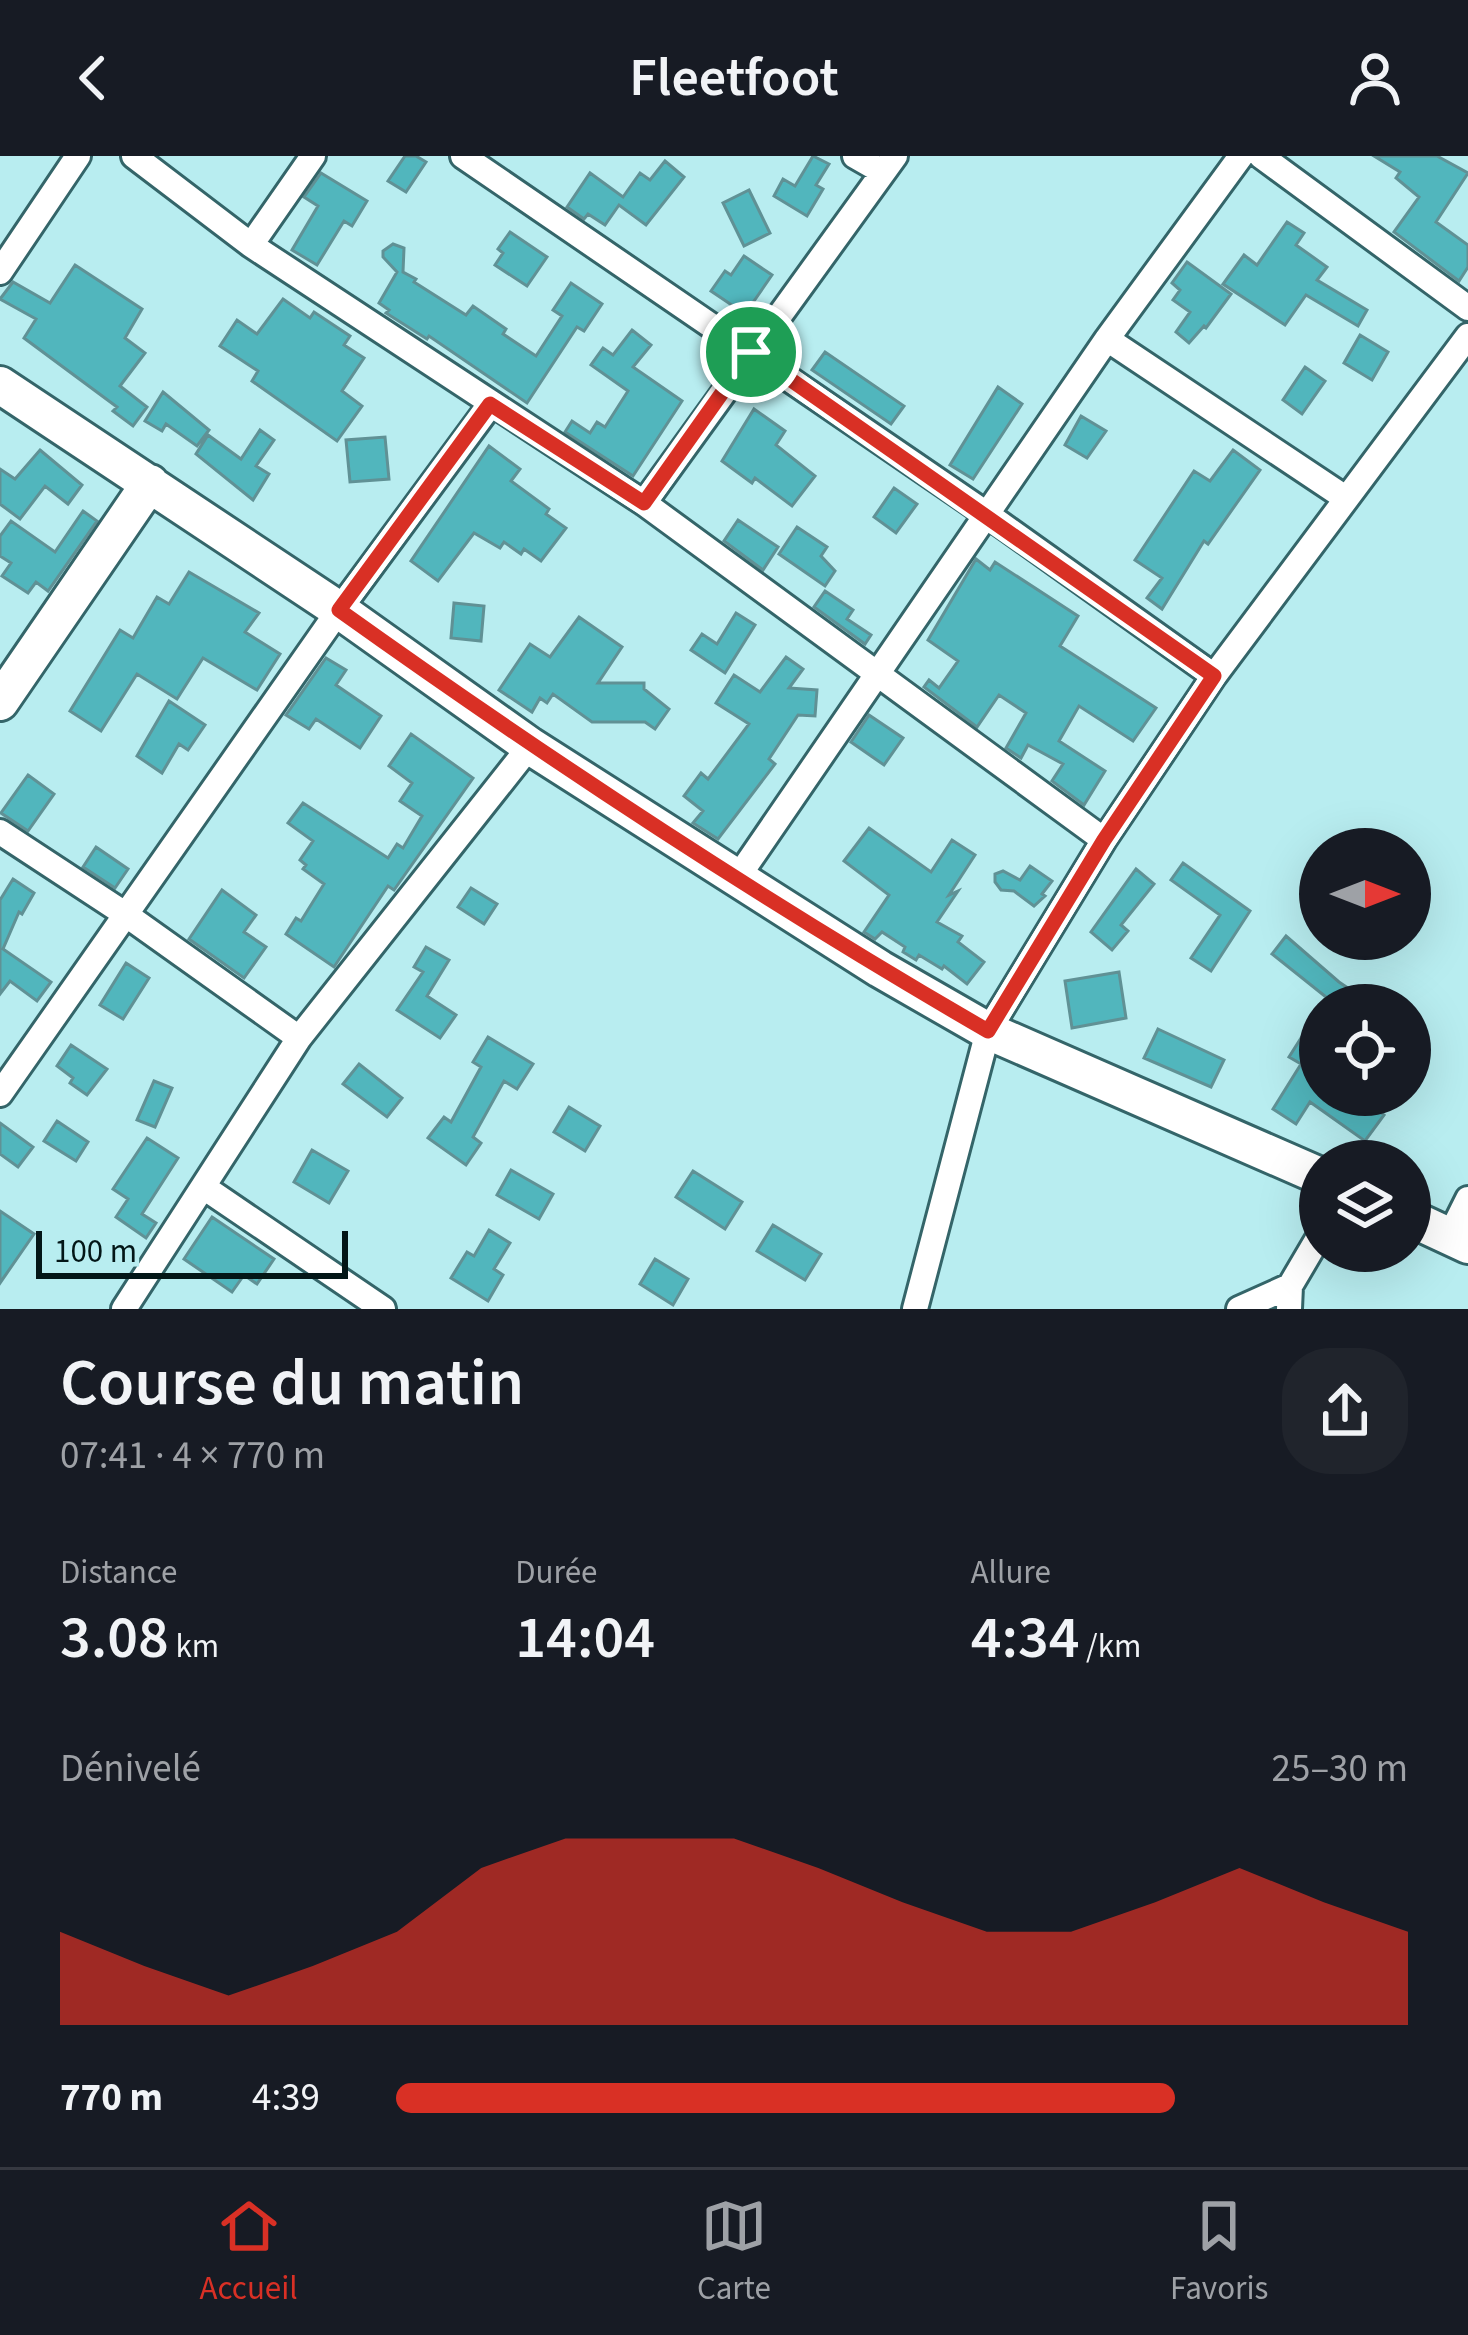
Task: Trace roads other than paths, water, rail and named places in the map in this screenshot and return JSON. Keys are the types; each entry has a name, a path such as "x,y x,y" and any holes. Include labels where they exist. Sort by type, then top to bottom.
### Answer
{"main road":[{"path":"0,385 339,610 530,746 880,968 988,1031 1299,1167"},
{"path":"0,702 150,484"}],"street":[{"path":"0,272 78,156"},
{"path":"134,156 250,245 644,503 1104,840"},
{"path":"250,245 313,156"},
{"path":"463,156 988,515 1214,676"},
{"path":"644,503 889,164 855,156"},
{"path":"738,878 1107,339 1240,156"},
{"path":"1261,156 1468,308"},
{"path":"915,1309 988,1031 1104,840 1214,676 1468,336"},
{"path":"1107,339 1345,497"},
{"path":"0,1094 339,610 490,404"},
{"path":"124,1309 299,1038 530,746"},
{"path":"0,832 299,1038"},
{"path":"205,1188 382,1309"},
{"path":"1458,1241 1468,1199"},
{"path":"1239,1309 1290,1298"}]}
